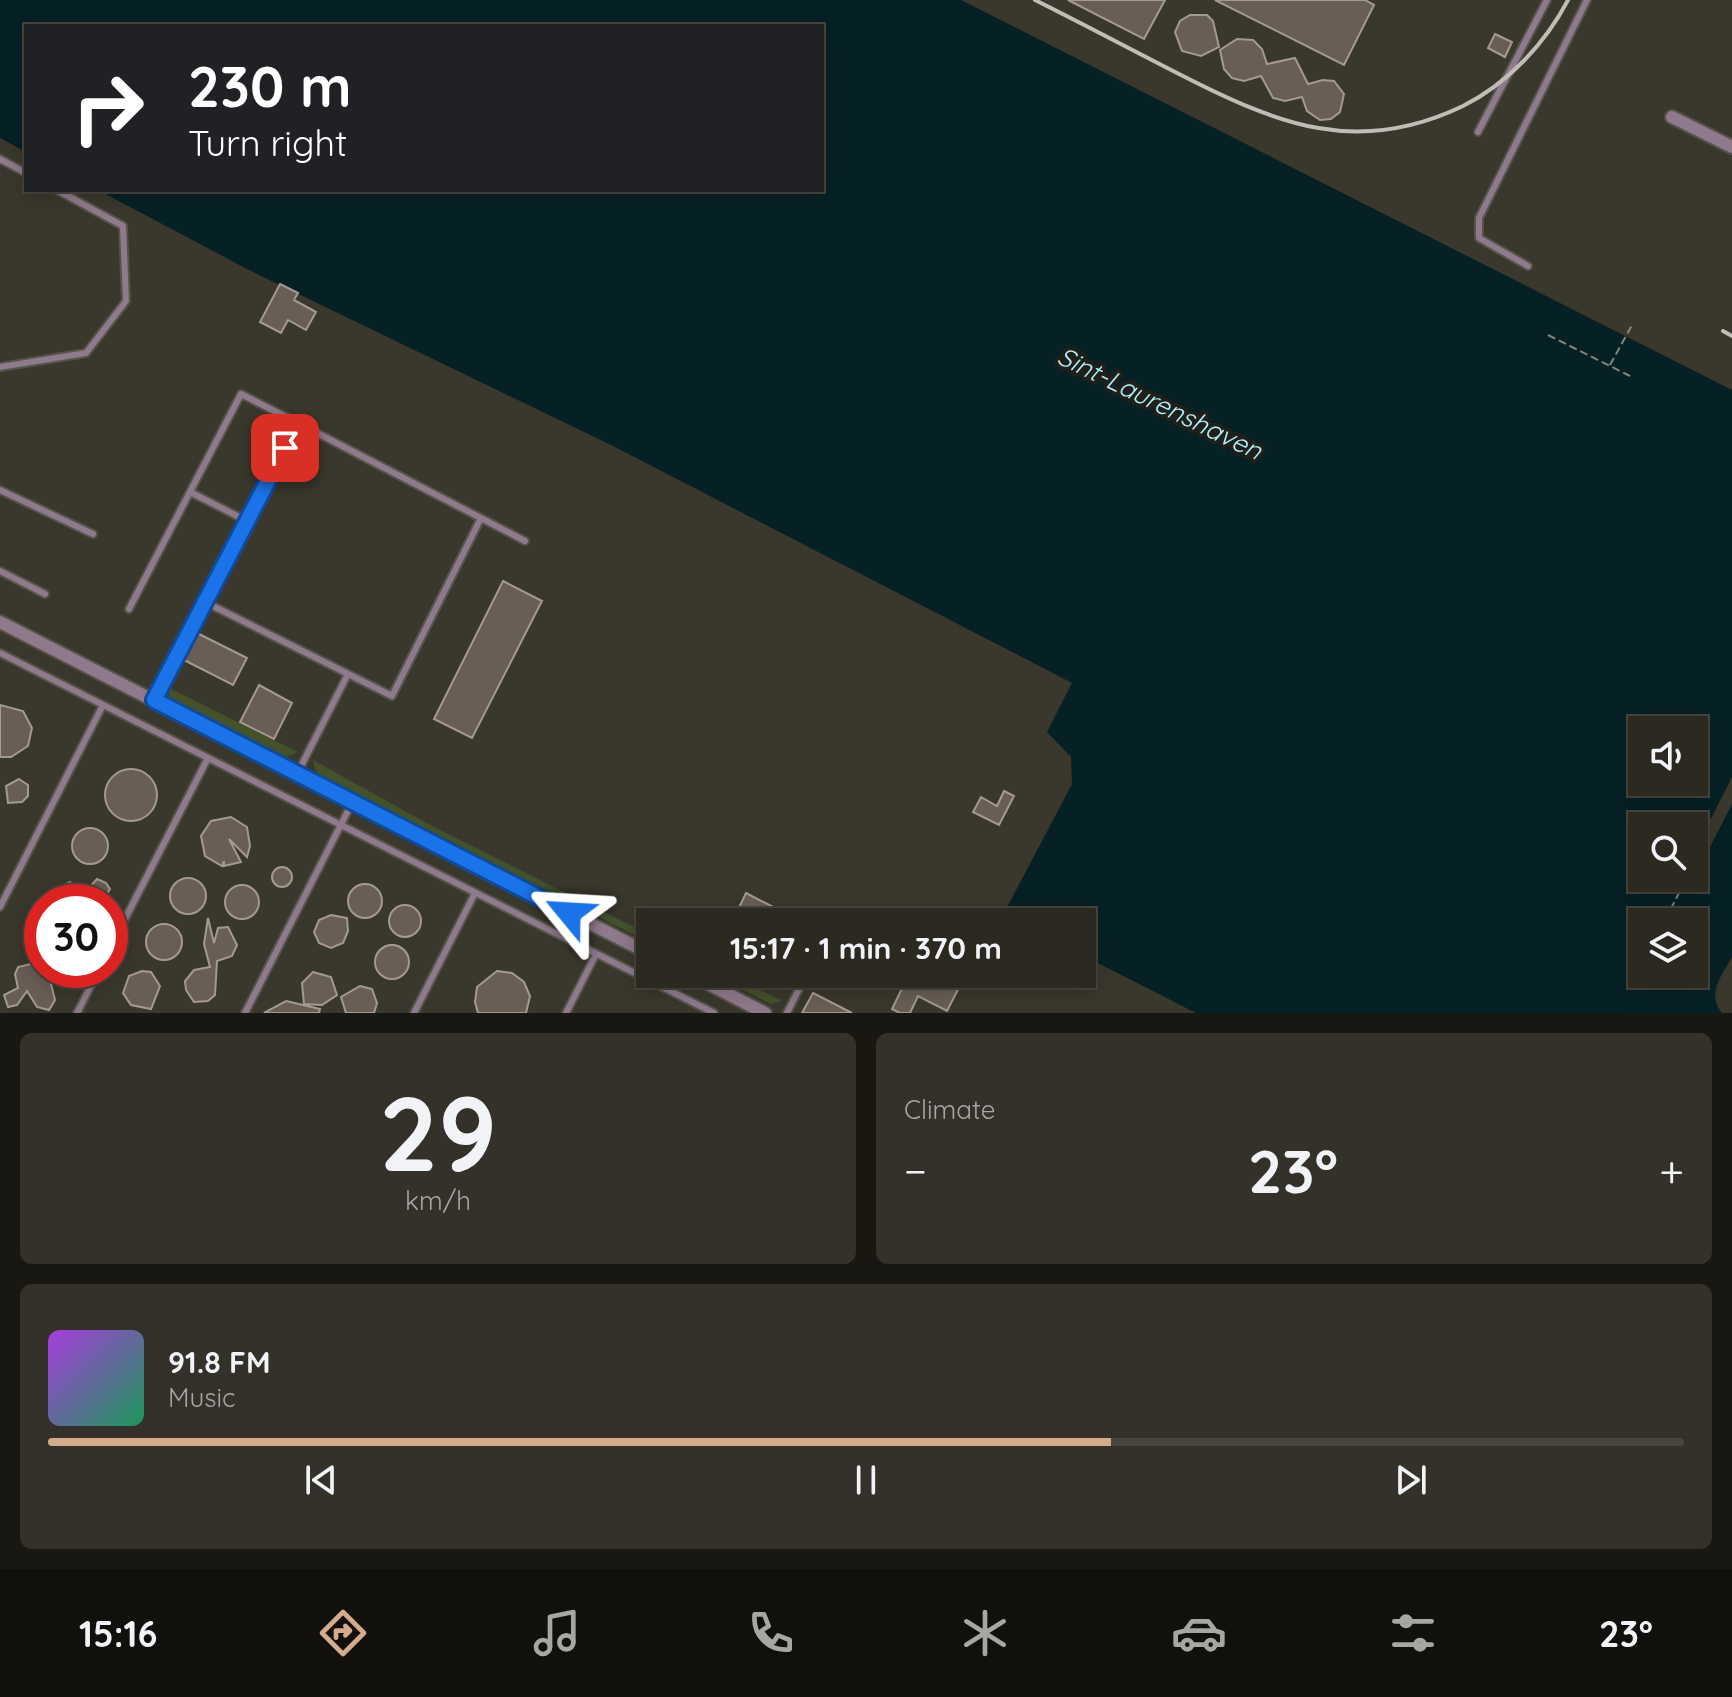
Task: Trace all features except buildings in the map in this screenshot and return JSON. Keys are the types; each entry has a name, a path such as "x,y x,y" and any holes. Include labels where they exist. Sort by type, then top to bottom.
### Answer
{"street":[{"path":"1672,117 1732,147"},
{"path":"0,622 636,947"},
{"path":"716,988 765,1013"}],"lane":[{"path":"1478,132 1547,0"},
{"path":"1528,266 1479,238 1479,218 1587,0"},
{"path":"0,159 24,172"},
{"path":"1,362 86,353 126,301 123,226 61,192"},
{"path":"129,609 241,394 525,541"},
{"path":"154,700 298,423"},
{"path":"0,490 93,534"},
{"path":"190,492 247,521"},
{"path":"205,602 392,696 481,518"},
{"path":"0,571 45,594"},
{"path":"0,653 714,1013"},
{"path":"297,774 348,674"},
{"path":"0,907 103,705"},
{"path":"128,913 208,758"},
{"path":"245,1013 352,803"},
{"path":"414,1013 475,893"},
{"path":"566,1013 596,954"},
{"path":"77,1013 90,988"},
{"path":"787,1013 800,988"}],"path":[{"path":"1610,365 1632,325"},
{"path":"1548,335 1630,376"}],"green space":[{"path":"169,688 298,752 285,758 169,699"},
{"path":"313,760 430,825 636,928 636,936 316,773"},
{"path":"739,988 756,988 782,1001 771,1004"}],"water":[{"name":"Sint-Laurenshaven","path":"0,0 961,0 1732,390 1732,957 1715,992 1717,1006 1722,1013 1196,1013 1096,962 1096,908 1007,908 1072,784 1071,757 1047,732 1072,683 613,446 247,269 102,192 824,192 824,24 24,24 24,151 0,138"}],"pier":[{"path":"1732,777 1732,804 1708,851 1708,824"}],"railway":[{"path":"1035,0 1251,108 1284,120 1353,132 1388,130 1424,121 1479,97 1509,74 1536,47 1568,0"},
{"path":"1723,331 1732,336"}],"route":[{"path":"285,448 154,700 569,913"}]}
